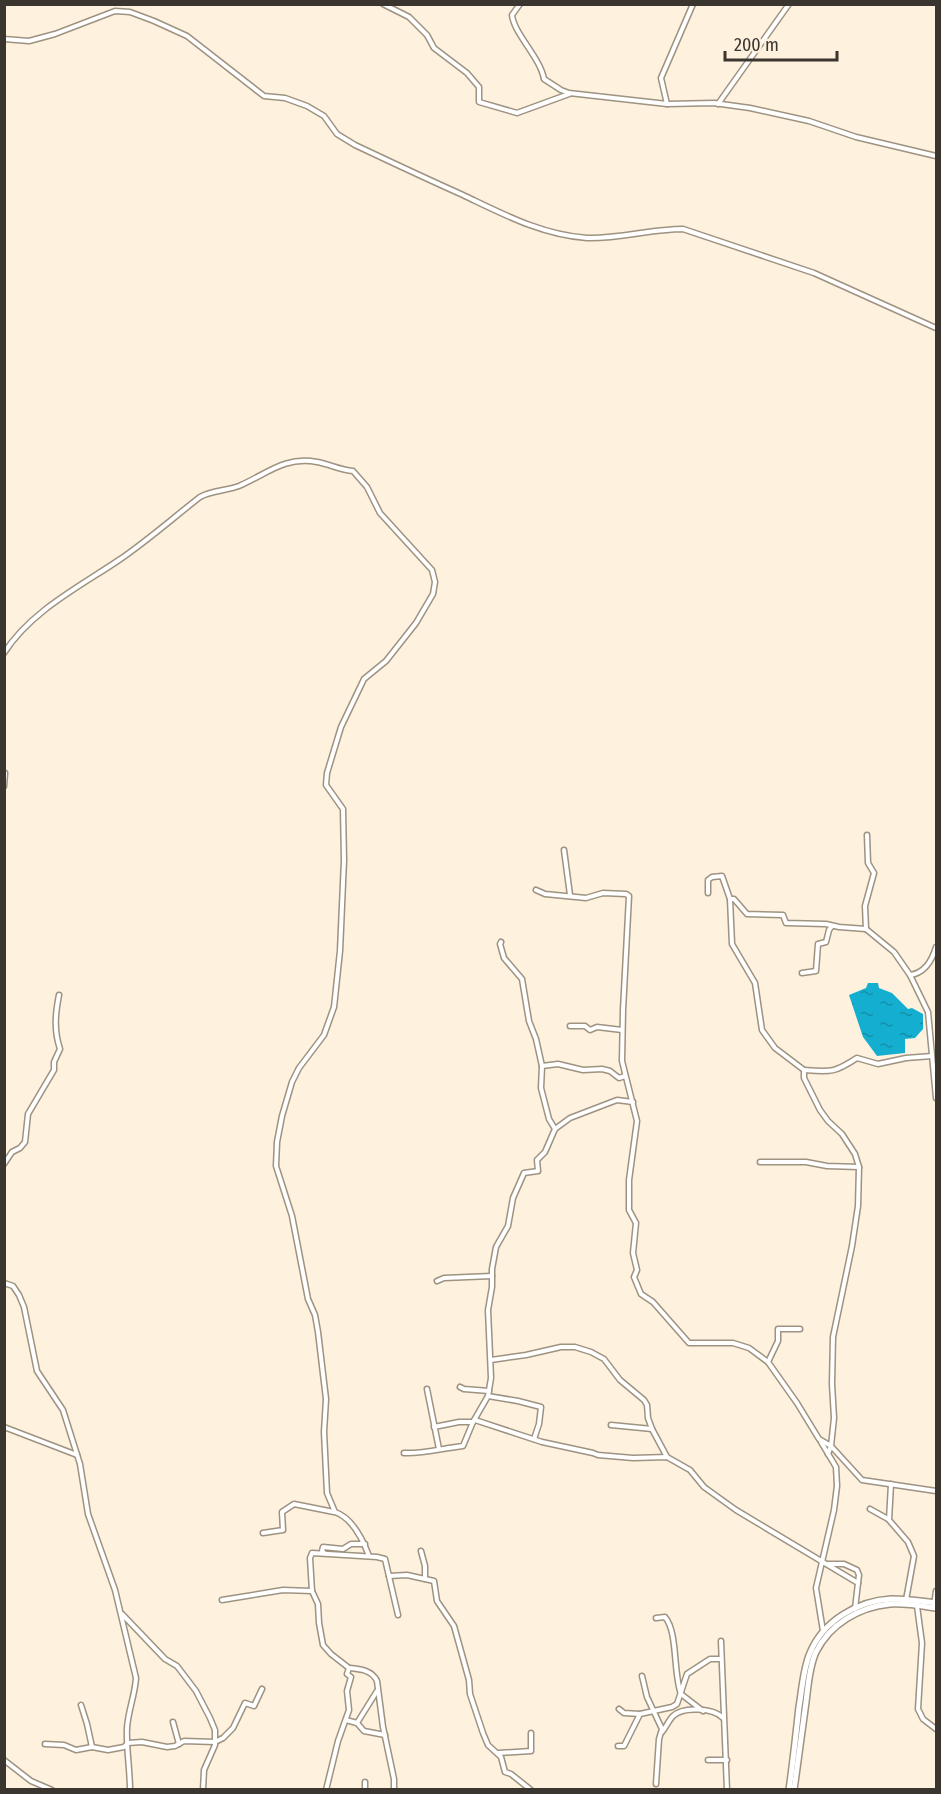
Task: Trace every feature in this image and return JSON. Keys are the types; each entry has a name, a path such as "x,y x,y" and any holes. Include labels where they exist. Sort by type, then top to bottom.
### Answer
{"main road":[{"path":"789,1790 802,1686 810,1653 823,1632 836,1619 877,1601 906,1600 935,1606"},
{"path":"794,1790 808,1685 815,1653 828,1634 855,1611 890,1604 935,1606"}],"street":[{"path":"383,4 409,17 427,35 435,48 467,73 479,87 479,102 517,113 569,93"},
{"path":"519,4 511,18 543,71 544,79 569,93 667,104 718,104 750,108 809,121 856,137 936,156"},
{"path":"667,104 661,78 693,4"},
{"path":"718,104 789,4"},
{"path":"4,39 29,41 55,34 115,11 130,12 187,36 264,96 285,98 307,106 324,116 337,134 355,145 514,219 552,233 587,238 616,238 662,229 683,230 814,273 936,328"},
{"path":"4,653 26,626 64,596 119,560 200,497 210,491 238,486 289,461 317,462 338,470 353,471 367,487 380,513 432,570 435,582 433,594 416,623 386,661 364,679 341,727 327,773 326,785 343,809 344,860 340,951 334,1007 324,1035 299,1068 292,1082 277,1142 276,1166 292,1216 308,1299 315,1315 318,1332 326,1399 324,1432 327,1493 335,1512"},
{"path":"4,786 5,773"},
{"path":"866,929 865,906 874,873 868,863 867,835"},
{"path":"564,850 570,895"},
{"path":"708,893 708,880 718,875 723,879 730,899 732,944 755,983 762,1030 775,1048 804,1070 842,1069 857,1058 878,1064 906,1058 932,1056"},
{"path":"536,890 545,894 586,898 603,893 630,896 622,1061 637,1121 629,1180 629,1210 636,1223 633,1252 637,1265 634,1276 638,1290 653,1302 689,1344 733,1343 749,1348 768,1362 798,1403 836,1467 837,1486 825,1563 816,1591 823,1632"},
{"path":"730,899 734,899 747,914 783,915 786,923 826,924 866,929 894,952 910,975 928,1012 936,1098"},
{"path":"802,974 816,971 818,944 825,942 832,926"},
{"path":"501,942 504,958 522,979 529,1021 542,1066 541,1088 549,1119 555,1129"},
{"path":"910,975 919,974 926,968 936,947"},
{"path":"4,1164 12,1152 25,1142 28,1114 54,1070 54,1062 60,1049 55,1038 59,995"},
{"path":"570,1026 585,1026 590,1030 597,1027 622,1030"},
{"path":"542,1066 558,1064 583,1070 602,1069 610,1071 619,1078 625,1076"},
{"path":"804,1070 804,1078 820,1110 842,1134 855,1154 859,1167 857,1216 833,1337 834,1418 828,1454"},
{"path":"404,1453 464,1446 474,1421 489,1394 491,1360 488,1310 496,1247 508,1226 513,1198 524,1173 538,1171 537,1160 545,1152 555,1129 570,1118 594,1108 604,1107 617,1100 633,1102"},
{"path":"760,1162 806,1162 827,1166 859,1167"},
{"path":"437,1281 444,1278 492,1276"},
{"path":"4,1283 13,1286 24,1307 37,1371 63,1410 82,1474 88,1514 116,1590 136,1678 136,1692 128,1717 130,1790"},
{"path":"768,1362 778,1341 778,1329 800,1329"},
{"path":"491,1360 561,1347 586,1350 604,1359 620,1380 644,1400 652,1429 667,1457"},
{"path":"460,1387 541,1407 534,1439"},
{"path":"428,1389 439,1449"},
{"path":"434,1427 474,1421 534,1439 605,1456 667,1457 690,1470 704,1486 736,1510 858,1583"},
{"path":"611,1425 652,1429"},
{"path":"4,1428 77,1455"},
{"path":"820,1441 829,1445 862,1480 936,1491"},
{"path":"824,1449 829,1445"},
{"path":"889,1520 891,1484"},
{"path":"262,1533 283,1530 282,1512 294,1504 335,1512 342,1515 365,1544 369,1556"},
{"path":"870,1509 889,1520 908,1542 914,1556 906,1600"},
{"path":"325,1554 322,1551 323,1547 342,1549 351,1544 365,1544"},
{"path":"420,1551 425,1566 425,1579"},
{"path":"394,1790 394,1779 375,1676 367,1671 349,1668 323,1645 318,1604 312,1591 312,1554 369,1556 385,1559 398,1615"},
{"path":"825,1563 844,1564 857,1570 859,1575 855,1611"},
{"path":"389,1576 407,1575 434,1581 437,1600 454,1626 469,1680 470,1694 488,1745 499,1753 505,1772 531,1790"},
{"path":"222,1600 283,1590 312,1591"},
{"path":"935,1606 936,1591"},
{"path":"917,1606 922,1643 918,1709 923,1719 936,1729"},
{"path":"120,1613 165,1659 177,1666 190,1682 210,1718 215,1730 215,1745 204,1770 203,1790"},
{"path":"656,1618 665,1617 670,1626 681,1694 703,1711"},
{"path":"721,1641 727,1790"},
{"path":"620,1709 624,1713 640,1714 675,1706 687,1674 710,1659 721,1659"},
{"path":"326,1790 338,1741 349,1710 348,1688 351,1677 347,1674 349,1668"},
{"path":"642,1676 647,1696 662,1732"},
{"path":"45,1744 64,1745 76,1750 92,1747 108,1750 124,1747 128,1743 142,1742 167,1747 184,1741 215,1742 234,1728 245,1703 254,1706 262,1689"},
{"path":"357,1723 377,1691"},
{"path":"81,1705 92,1747"},
{"path":"656,1784 659,1739 675,1714 689,1710 703,1711 717,1713 723,1719"},
{"path":"618,1746 624,1746 640,1714"},
{"path":"346,1720 357,1723 364,1731 385,1735"},
{"path":"173,1722 179,1744"},
{"path":"499,1753 531,1751 531,1733"},
{"path":"708,1760 727,1760"},
{"path":"5,1762 31,1781 52,1790"},
{"path":"365,1782 365,1790"}],"water":[{"path":"868,983 878,983 879,988 892,993 908,1009 912,1008 923,1014 923,1029 915,1038 905,1039 905,1053 877,1056 863,1037 849,995 866,988"}]}
